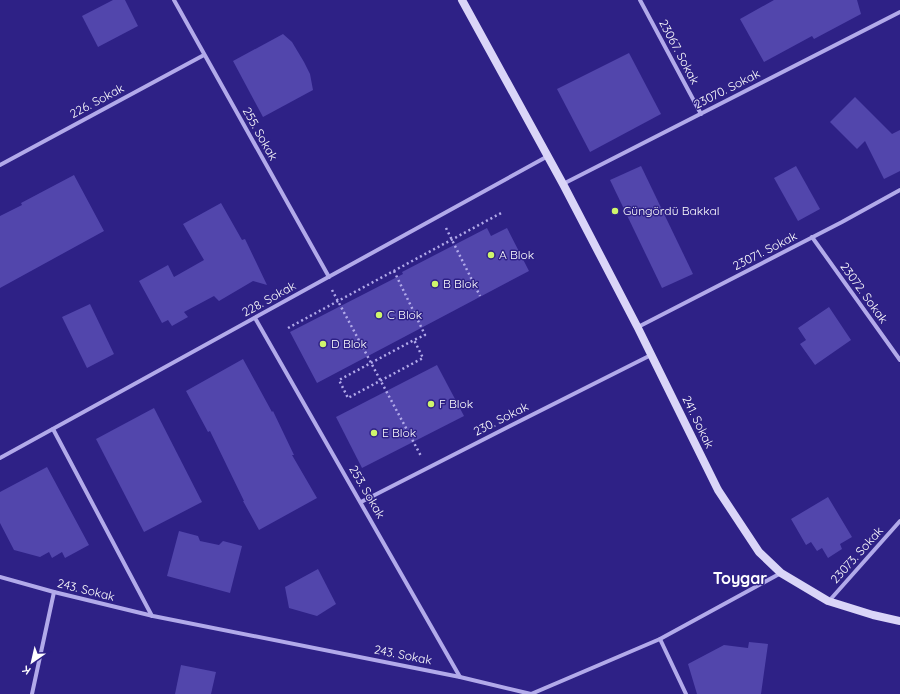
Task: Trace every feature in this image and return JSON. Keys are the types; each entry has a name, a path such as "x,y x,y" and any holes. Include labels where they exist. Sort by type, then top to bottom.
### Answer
{"main road":[{"name":"241. Sokak","path":"462,0 563,184 652,355 718,490 759,552 781,573 828,601 873,615 900,621"}],"street":[{"name":"255. Sokak","path":"174,0 329,277"},
{"name":"23067. Sokak","path":"640,0 701,114"},
{"name":"23070. Sokak","path":"563,184 900,12"},
{"name":"226. Sokak","path":"0,165 204,55"},
{"name":"228. Sokak","path":"0,458 548,156"},
{"name":"23071. Sokak","path":"638,328 900,190"},
{"name":"23072. Sokak","path":"812,237 900,360"},
{"name":"253. Sokak","path":"255,318 460,677"},
{"name":"230. Sokak","path":"361,502 514,423 652,355"},
{"path":"53,429 152,616"},
{"name":"23073. Sokak","path":"828,601 900,521"},
{"name":"243. Sokak","path":"0,577 152,616 460,677 531,694 660,639 781,573"},
{"path":"32,694 54,592"},
{"path":"660,639 686,694"}],"path":[{"path":"288,328 503,212"},
{"path":"448,231 480,296"},
{"path":"394,271 425,335 414,340 339,380 348,398 424,358 414,340"},
{"path":"333,292 421,457"}],"building":[{"path":"113,0 125,0 138,26 98,47 82,16"},
{"path":"774,0 857,0 861,14 814,39 812,36 764,62 740,19"},
{"path":"283,34 292,42 304,62 310,74 313,90 263,117 233,61"},
{"path":"629,53 661,114 590,152 557,89"},
{"path":"855,97 892,134 900,130 900,171 884,179 865,141 857,149 830,122"},
{"path":"641,166 693,274 662,288 610,180"},
{"path":"796,166 820,209 798,221 774,178"},
{"path":"74,175 104,231 0,288 0,216"},
{"path":"221,203 242,240 245,239 267,285 253,281 219,301 214,296 184,312 188,317 172,326 168,320 162,323 139,281 168,265 174,277 204,260 183,224"},
{"path":"487,228 491,236 507,228 529,271 317,383 290,332 403,274 402,272"},
{"path":"90,304 114,354 87,368 62,317"},
{"path":"829,307 851,340 815,365 800,344 806,340 798,328"},
{"path":"243,359 272,412 273,411 294,455 292,455 317,498 259,530 243,501 210,431 208,432 186,391"},
{"path":"437,365 464,416 362,468 336,417"},
{"path":"154,408 202,502 144,532 96,439"},
{"path":"47,467 89,545 65,558 62,552 52,558 49,552 40,557 14,550 0,523 0,492"},
{"path":"828,497 852,537 840,544 842,549 828,558 822,548 817,551 811,542 806,545 791,519"},
{"path":"179,531 198,536 200,541 219,545 223,541 242,546 230,593 167,576"},
{"path":"318,569 336,604 317,616 289,608 285,587"},
{"path":"749,642 768,644 761,694 697,694 688,664 724,645 748,648"},
{"path":"181,665 216,672 211,694 175,694"}],"place":[{"name":"Güngördü Bakkal","path":"615,211"},
{"name":"A Blok","path":"491,255"},
{"name":"B Blok","path":"435,284"},
{"name":"C Blok","path":"379,315"},
{"name":"D Blok","path":"323,344"},
{"name":"F Blok","path":"431,404"},
{"name":"E Blok","path":"374,433"}],"district":[{"name":"Toygar","path":"740,578"}]}
